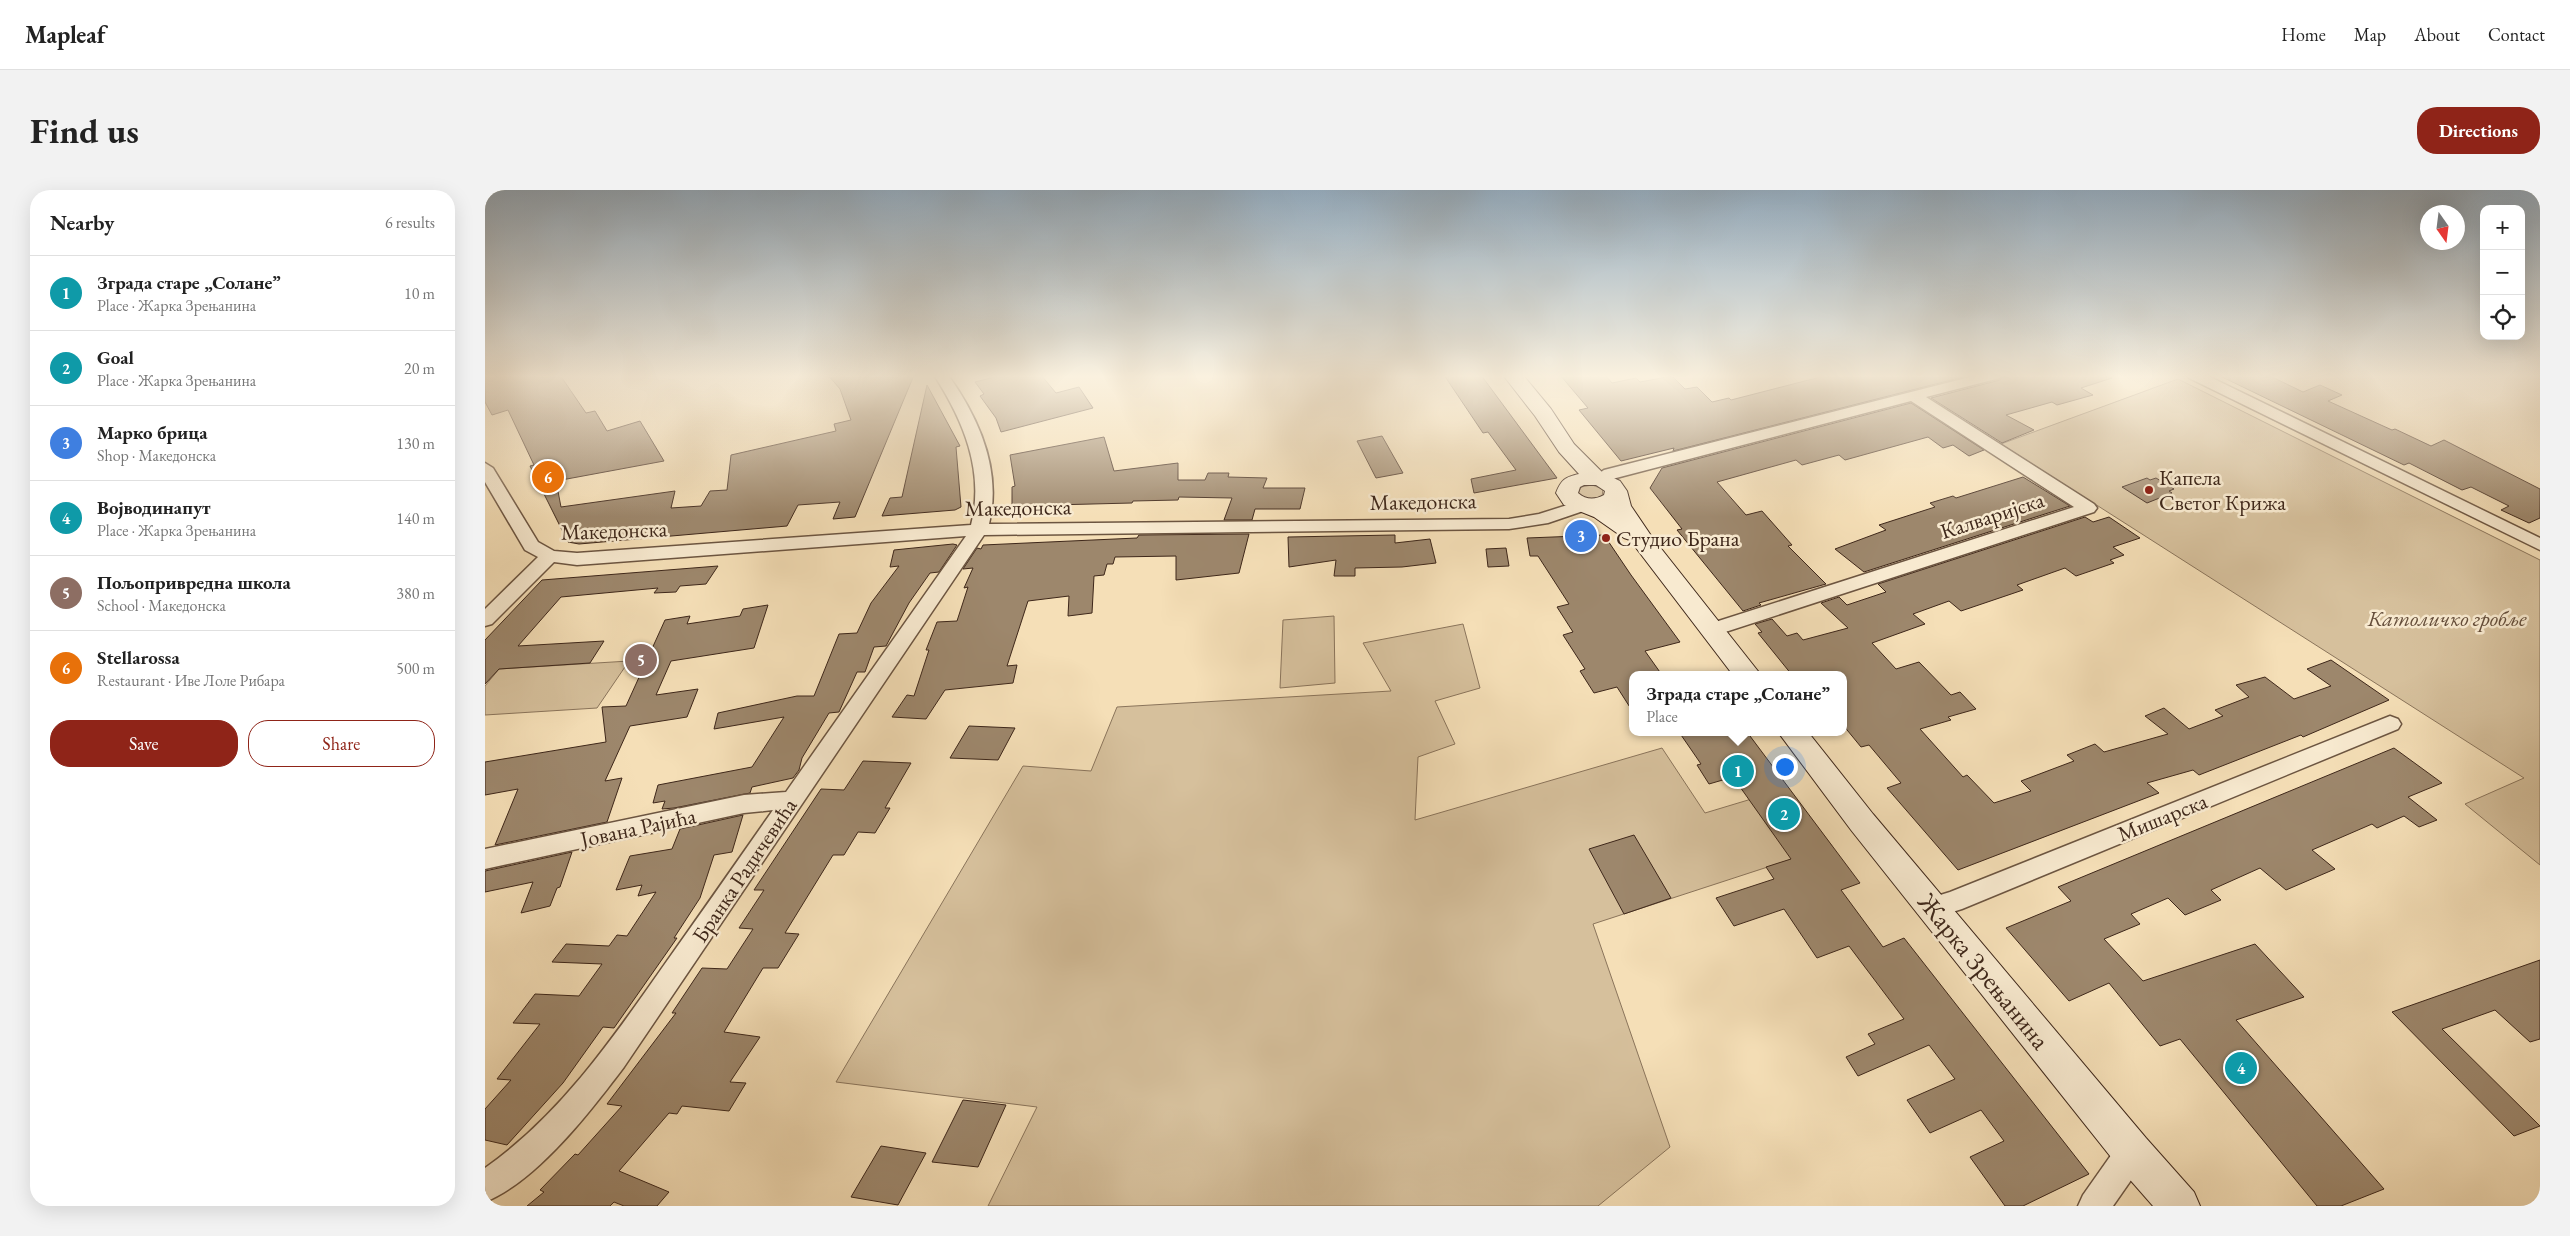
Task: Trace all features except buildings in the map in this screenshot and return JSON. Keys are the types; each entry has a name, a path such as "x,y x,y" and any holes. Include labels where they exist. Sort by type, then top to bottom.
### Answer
{"main road":[{"path":"1550,422 1566,448 1606,484 1643,542 1745,671"},
{"path":"1566,448 1577,497 1602,512 1643,542"},
{"path":"1577,497 1610,502 1606,484"},
{"name":"Жарка Зрењанина","path":"1795,736 1862,822 2132,1152 2180,1206"}],"street":[{"name":"Бранка Радичевића","path":"485,1187 537,1148 580,1103 630,1037 791,800 979,530 986,504 975,439 969,422"},
{"path":"1606,484 1644,466 1812,422"},
{"name":"Калваријска","path":"1713,630 2088,508 1955,422"},
{"path":"2291,422 2540,545"},
{"path":"485,468 527,540 536,550 550,556 485,620"},
{"name":"Македонска","path":"550,556 596,558 979,530 1531,522 1577,497"},
{"name":"Мишарска","path":"1933,907 1953,902 2390,724"},
{"name":"Јована Рајића","path":"485,859 744,804 791,800"},
{"path":"2094,1206 2132,1152"}],"green space":[{"name":"Католичко гробље","path":"2060,422 2265,422 2540,560 2540,865 2465,804 2524,778 2001,444"},
{"path":"1592,485 1603,489 1602,497 1587,500 1578,494 1581,487"},
{"path":"1334,616 1335,683 1280,688 1283,620"},
{"path":"1463,624 1480,688 1435,701 1455,744 1418,757 1415,820 1662,748 1705,813 1788,788 1832,846 1593,924 1670,1147 1598,1206 988,1206 1037,1107 836,1082 1023,766 1091,771 1117,707 1391,691 1363,643"},
{"path":"629,661 597,708 485,715 485,686 499,669"}],"place":[{"name":"Stellarossa","path":"548,477"},
{"name":"Капела Светог Крижа","path":"2149,490"},
{"name":"Марко брица","path":"1581,536"},
{"name":"Студио Брана","path":"1606,538"},
{"name":"Пољопривредна школа","path":"641,660"},
{"name":"Зграда старе „Солане”","path":"1738,771"},
{"name":"Goal","path":"1784,814"},
{"name":"Војводинапут","path":"2241,1068"}]}
